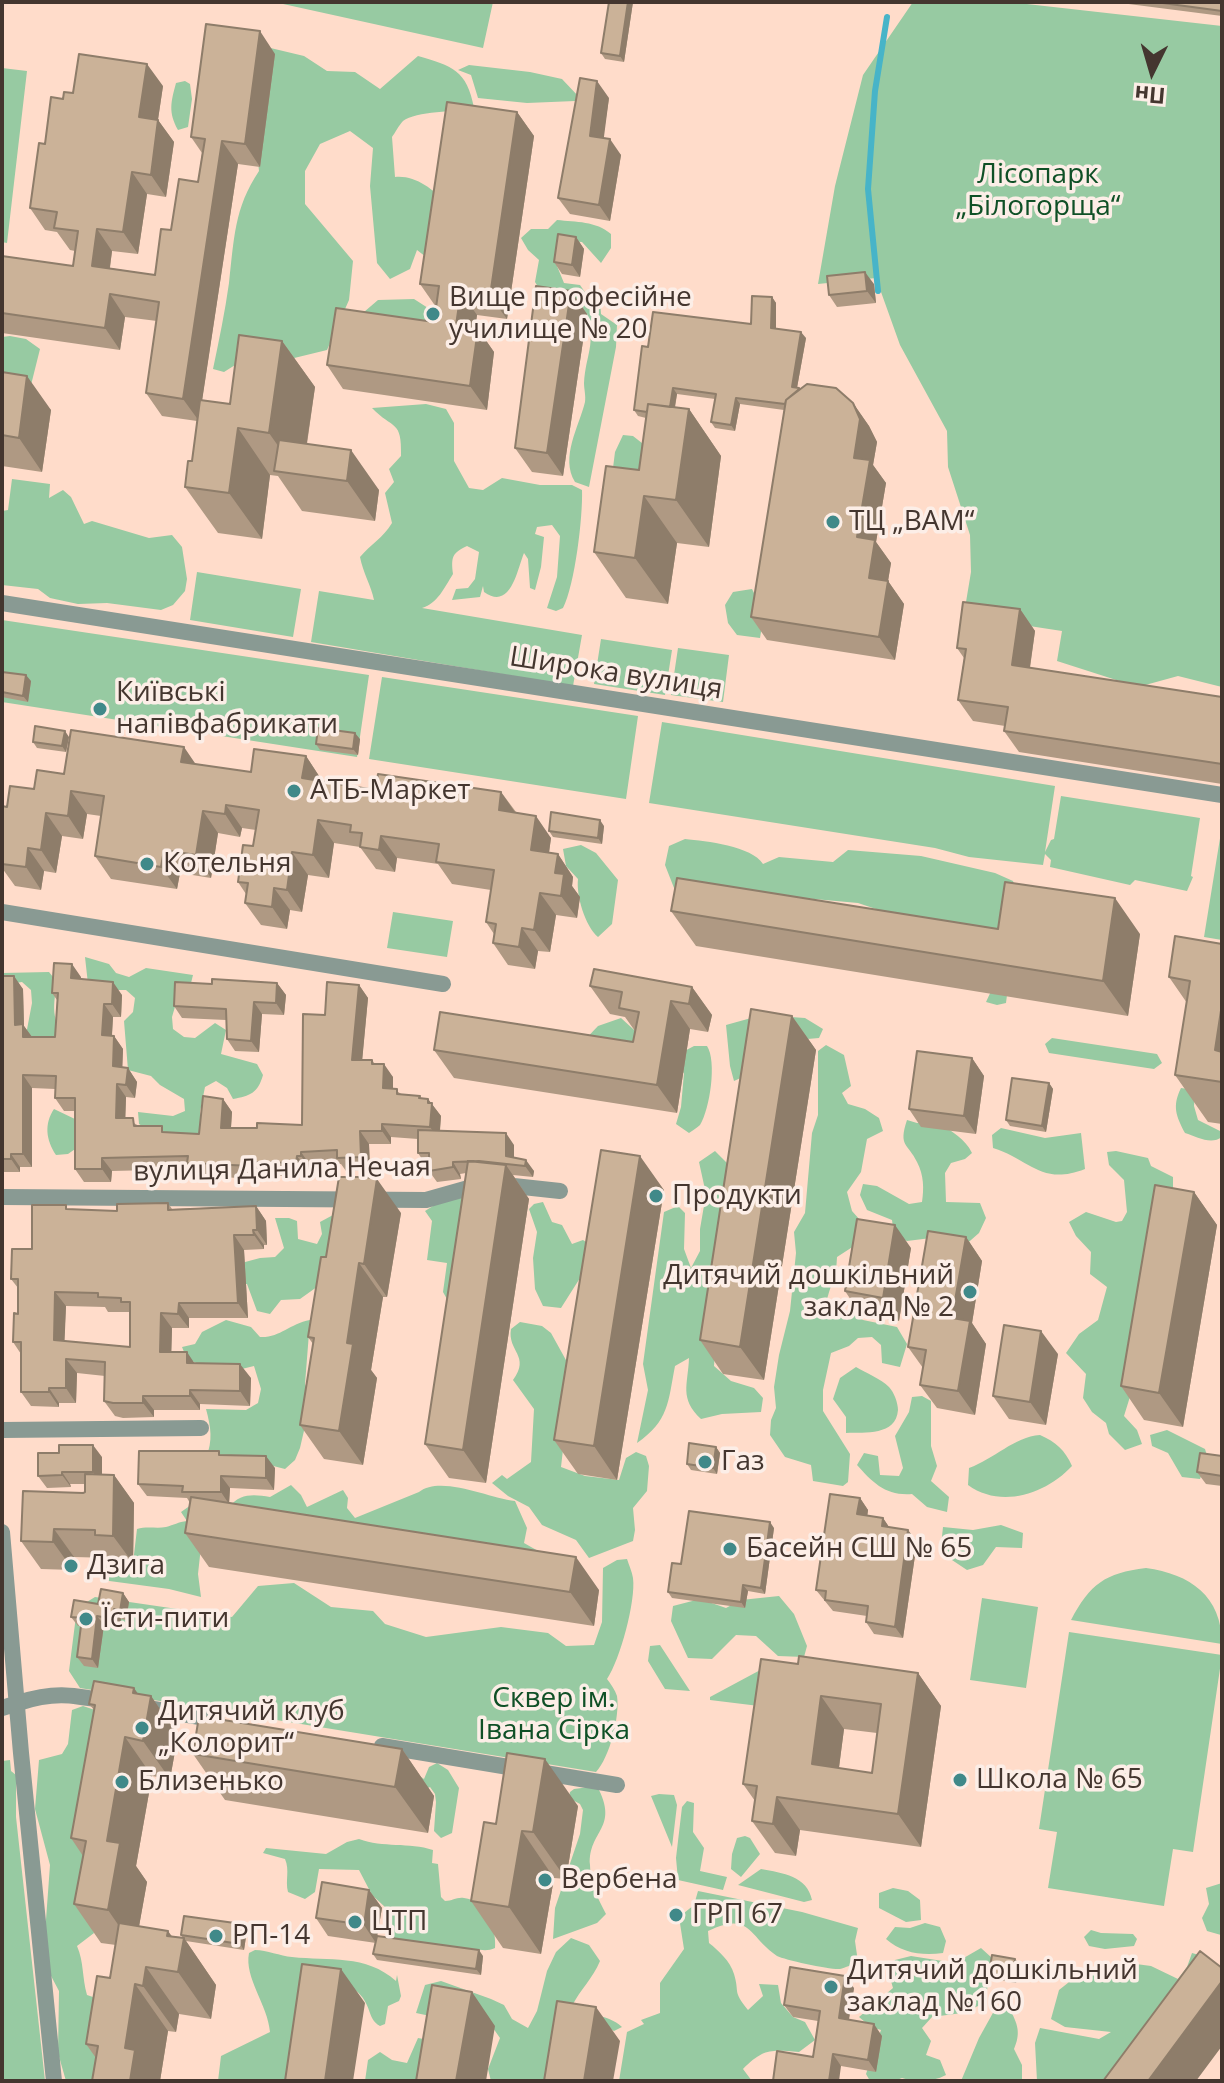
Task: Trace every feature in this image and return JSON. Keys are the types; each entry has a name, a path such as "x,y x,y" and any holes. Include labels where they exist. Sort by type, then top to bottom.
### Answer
{"street":[{"name":"Широка вулиця","path":"2,603 1222,795"},
{"path":"2,912 443,984"},
{"name":"вулиця Данила Нечая","path":"2,1197 426,1200 486,1183 560,1191"},
{"path":"2,1430 201,1428"},
{"path":"2,1532 10,1705 54,2081"},
{"path":"10,1705 47,1694 63,1694 234,1722"},
{"path":"373,1745 617,1785"}],"green space":[{"path":"274,2 493,2 483,48"},
{"name":"Лісопарк „Білогорща“","path":"913,2 1009,2 1222,26 1222,687 1178,676 1138,687 1057,661 1062,631 977,618 961,632 971,572 970,535 948,467 947,431 900,345 876,278 818,284 835,186 863,75"},
{"path":"258,45 304,56 327,71 355,72 380,89 418,56 449,67 462,77 474,108 409,118 392,137 395,177 410,178 423,184 446,203 426,257 417,250 410,269 390,279 377,263 370,186 373,148 350,131 320,144 305,171 305,204 353,261 349,300 327,350 286,360 251,355 224,372 213,369 234,238 244,198 259,171 256,143 267,115 267,79"},
{"path":"469,65 562,79 579,97 575,101 527,103 478,98 471,75 458,70"},
{"path":"2,68 27,71 7,243 2,242"},
{"path":"185,81 190,84 192,99 188,127 178,130 173,118 172,101 176,83"},
{"path":"557,220 592,224 611,234 611,248 601,263 582,242 566,241 557,266 564,283 580,285 591,301 600,300 601,314 617,325 616,347 589,487 575,482 569,462 585,402 584,383 591,342 587,314 542,293 535,282 539,260 521,238 531,229 548,229"},
{"path":"414,299 428,308 452,313 469,328 368,325 364,312 378,300"},
{"path":"2,337 26,339 40,349 31,385 2,385"},
{"path":"426,404 446,409 454,423 454,461 469,488 483,490 502,478 540,485 572,485 582,490 577,550 563,608 556,611 547,608 557,577 560,536 552,525 537,527 535,534 544,537 535,590 530,588 528,559 524,553 512,586 501,596 484,592 483,586 480,597 452,600 456,589 468,588 475,579 479,552 467,546 454,556 453,574 440,594 422,608 582,635 573,686 311,642 319,591 374,600 360,557 392,523 385,493 394,482 389,469 401,456 401,444 395,426 372,408"},
{"path":"623,435 633,436 647,447 647,474 613,468 615,452"},
{"path":"12,479 50,484 49,498 63,490 71,497 84,524 92,521 149,538 172,535 182,547 187,579 185,591 173,605 161,610 107,603 78,604 50,598 38,589 2,585 2,511 8,510"},
{"path":"197,572 301,589 293,637 190,620"},
{"path":"752,589 754,593 767,595 760,638 737,635 728,623 725,605 733,592"},
{"path":"2,620 369,675 357,757 2,702"},
{"path":"601,639 672,650 665,695 594,684"},
{"path":"678,648 729,655 723,702 671,695"},
{"path":"382,677 638,716 626,799 369,759"},
{"path":"662,722 1055,786 1045,852 1054,839 1061,796 1200,818 1193,877 1187,891 1135,880 1130,885 1050,867 1051,860 1045,854 1043,865 969,857 935,848 649,803"},
{"path":"1222,826 1222,940 1204,937"},
{"path":"685,839 739,849 763,864 779,857 833,862 848,850 921,856 995,873 1013,881 1019,898 1006,1003 997,1005 986,1002 999,974 888,923 876,909 858,903 676,893 665,865 669,846"},
{"path":"581,845 596,853 618,880 612,924 598,937 582,910 578,879 566,866 563,849"},
{"path":"393,912 453,921 447,957 387,948"},
{"path":"85,957 109,964 116,973 129,977 146,968 193,975 190,987 179,993 172,1017 173,1029 184,1037 195,1038 215,1023 226,1030 221,1054 257,1064 263,1075 256,1090 233,1099 227,1088 216,1081 205,1087 200,1112 202,1138 150,1131 139,1124 138,1112 173,1116 185,1111 184,1099 151,1076 128,1070 124,1021 133,1012 135,998 126,990 88,984"},
{"path":"49,972 57,982 56,1019 69,1037 25,1040 32,1003 31,990 22,982 2,985 2,973"},
{"path":"762,1015 805,1018 823,1029 819,1038 796,1040 734,1081 726,1025"},
{"path":"621,1018 644,1039 679,1054 694,1046 707,1046 712,1062 709,1097 704,1118 689,1133 676,1124 684,1073 668,1063 579,1046 598,1026"},
{"path":"1052,1038 1157,1054 1162,1063 1154,1069 1049,1053 1045,1044"},
{"path":"826,1045 844,1055 851,1086 842,1093 848,1104 865,1109 879,1118 883,1131 867,1139 861,1172 847,1192 852,1211 860,1220 854,1246 837,1257 825,1313 853,1312 863,1320 897,1327 907,1344 900,1367 882,1363 881,1345 872,1337 858,1338 849,1346 831,1353 823,1390 823,1411 850,1454 848,1482 843,1486 813,1481 811,1465 785,1457 770,1435 776,1408 774,1387 779,1355 790,1311 796,1253 794,1232 805,1213 812,1133 818,1115 818,1051"},
{"path":"1181,1088 1195,1090 1194,1106 1198,1120 1222,1132 1222,1137 1209,1140 1185,1133 1176,1111"},
{"path":"54,1109 77,1120 78,1147 68,1154 56,1155 50,1144 48,1126"},
{"path":"907,1120 940,1122 972,1153 965,1159 951,1163 945,1173 946,1202 980,1203 986,1218 979,1233 963,1247 931,1238 907,1241 894,1235 892,1220 867,1210 860,1195 863,1184 877,1186 909,1204 922,1202 921,1172 904,1140"},
{"path":"1001,1128 1045,1138 1081,1133 1085,1169 1057,1175 1047,1173 993,1148 992,1135"},
{"path":"715,1151 728,1164 714,1366 731,1381 754,1388 763,1398 761,1412 722,1414 701,1419 687,1398 689,1358 675,1366 665,1410 655,1427 637,1443 648,1390 643,1364 664,1212 678,1206 685,1213 684,1249 691,1268 700,1251 706,1194 699,1162"},
{"path":"1107,1152 1148,1158 1151,1166 1173,1177 1173,1192 1127,1346 1133,1387 1124,1416 1137,1430 1142,1444 1125,1450 1083,1398 1086,1374 1066,1353 1079,1334 1098,1320 1107,1287 1090,1274 1091,1252 1076,1236 1069,1222 1086,1212 1116,1222 1122,1221 1127,1212 1124,1180 1109,1165"},
{"path":"452,1194 461,1194 471,1211 452,1308 443,1292 447,1263 427,1260 432,1221 425,1211"},
{"path":"543,1202 552,1222 562,1225 572,1244 583,1240 592,1246 587,1267 561,1308 543,1306 535,1289 533,1258 537,1232 529,1209"},
{"path":"333,1215 328,1279 300,1299 281,1300 270,1314 257,1311 247,1284 229,1286 234,1265 275,1257 284,1248 275,1218 297,1221 298,1239 317,1244 322,1234 320,1222"},
{"path":"226,1320 251,1327 260,1337 310,1320 305,1384 310,1396 306,1422 295,1460 285,1469 246,1459 206,1458 210,1434 206,1409 246,1410 258,1403 261,1389 254,1366 220,1370 187,1359 182,1347 195,1344 202,1332"},
{"path":"520,1322 542,1326 551,1333 572,1371 561,1467 585,1476 619,1480 626,1458 636,1452 646,1456 649,1466 647,1491 633,1508 633,1541 589,1558 576,1540 542,1525 529,1507 492,1483 502,1475 507,1479 531,1462 534,1409 513,1380 520,1365 512,1343 511,1329"},
{"path":"856,1367 886,1384 894,1395 898,1410 892,1424 886,1428 846,1433 846,1417 833,1399 840,1378"},
{"path":"922,1396 931,1401 931,1446 937,1466 931,1481 949,1497 947,1512 927,1507 912,1494 895,1493 881,1487 857,1465 864,1453 878,1456 880,1475 899,1476 903,1468 895,1436 909,1412 912,1397"},
{"path":"1167,1430 1205,1449 1208,1459 1200,1479 1182,1477 1168,1453 1152,1446 1150,1435"},
{"path":"1040,1435 1059,1447 1069,1460 1072,1466 1061,1476 1036,1491 1009,1497 981,1492 968,1485 969,1468 1021,1440"},
{"path":"291,1485 307,1507 343,1490 348,1498 347,1508 355,1518 428,1487 465,1489 515,1501 527,1528 524,1543 547,1556 203,1528 198,1574 201,1597 169,1589 102,1580 107,1564 133,1563 137,1529 166,1527 187,1521 181,1512 191,1505 229,1507 243,1497 270,1497"},
{"path":"1001,1525 1023,1533 1022,1548 996,1547 983,1565 967,1570 952,1560 941,1546 943,1527 973,1530"},
{"name":"Сквер ім. Івана Сірка","path":"627,1559 633,1578 630,1615 622,1645 607,1679 617,1696 617,1714 610,1747 596,1772 80,1688 69,1671 77,1608 95,1597 232,1617 258,1586 294,1583 331,1607 373,1611 385,1624 426,1637 501,1627 548,1633 566,1646 594,1645 602,1622 603,1568 617,1560"},
{"path":"1146,1568 1189,1582 1210,1600 1221,1627 1222,1644 1071,1620 1085,1597 1100,1582 1120,1573"},
{"path":"779,1596 794,1614 807,1646 804,1657 778,1656 756,1636 736,1635 712,1659 688,1658 671,1621 673,1606 700,1599 726,1608 741,1600"},
{"path":"982,1598 1038,1607 1026,1688 970,1680"},
{"path":"1069,1632 1222,1655 1193,1852 1173,1849 1164,1906 1048,1888 1057,1832 1039,1829"},
{"path":"660,1645 690,1691 665,1689 648,1661 650,1646"},
{"path":"764,1668 759,1706 710,1700 710,1697"},
{"path":"83,1706 98,1711 84,1859 79,1877 94,1933 77,1946 87,1995 108,2002 112,2081 66,2081 58,2053 59,1991 50,1974 44,1947 50,1865 35,1809 39,1760 62,1754 68,1744 72,1710"},
{"path":"10,1760 11,1771 16,1775 16,1817 45,2081 2,2081 2,1761"},
{"path":"437,1763 448,1770 459,1788 452,1833 441,1838 434,1831 435,1794 430,1787 422,1791 418,1775 424,1779 429,1767"},
{"path":"597,1786 605,1812 593,1844 590,1872 606,1914 597,1923 553,1939 555,1908 580,1834 583,1810 580,1804 569,1798 570,1792"},
{"path":"674,1795 677,1805 672,1847 651,1796"},
{"path":"687,1801 694,1803 693,1832 704,1848 700,1871 727,1877 723,1890 678,1880 676,1858 682,1807"},
{"path":"737,1838 750,1838 760,1854 741,1877 731,1869 732,1854"},
{"path":"359,1839 433,1850 432,1863 438,1864 441,1897 445,1901 464,1898 478,1904 492,1924 495,1948 433,1948 403,1943 386,1931 385,1907 372,1895 359,1870 319,1869 315,1892 305,1899 288,1892 285,1859 263,1853 266,1848 326,1854"},
{"path":"761,1869 785,1874 799,1881 812,1900 804,1902 738,1885"},
{"path":"1222,1883 1221,1935 1207,1931 1202,1918 1209,1904 1206,1888"},
{"path":"893,1888 908,1891 920,1900 921,1920 906,1922 879,1908 879,1893"},
{"path":"698,1891 802,1912 858,1928 855,1941 858,1962 835,1969 782,1958 741,1925 722,1925 708,1931 709,1943 730,1965 738,1995 748,2010 763,1996 759,1984 778,1985 781,2003 793,2017 805,2022 815,2040 799,2052 775,2051 757,2057 743,2069 752,2081 619,2081 627,2032 644,2024 641,2020 660,2013 660,1983 684,1949 679,1917 694,1905"},
{"path":"925,1923 940,1927 946,1941 943,1953 913,1952 899,1948 886,1939 895,1927 910,1928"},
{"path":"1091,1930 1133,1934 1137,1939 1134,1946 1105,1949 1089,1946 1084,1937"},
{"path":"571,1938 589,1945 600,1961 572,2006 622,2027 614,2031 609,2028 551,2081 491,2081 488,2069 500,2038 486,2018 435,2017 416,2013 425,1985 441,1981 504,2005 512,2019 528,2028 537,2011 547,1971 556,1952"},
{"path":"981,1948 992,1958 985,2003 962,2013 932,2017 922,2028 931,2041 926,2055 940,2060 946,2075 924,2081 902,2078 870,2081 866,2074 881,2030 871,2027 859,2017 893,1988 889,1974 895,1960 911,1956 955,1963"},
{"path":"255,1950 292,1957 347,1960 372,1966 396,1981 397,1975 401,1996 399,2001 388,2006 385,2024 380,2026 373,2019 365,2000 355,1990 295,2081 218,2081 221,2056 270,2032 248,1962 249,1953"},
{"path":"1192,1953 1206,1957 1118,2081 1037,2081 1035,2043 1040,2028 1099,2039 1111,2032 1065,2027 1051,2019 1059,1990 1078,1975 1107,1972 1136,1964 1151,1966 1178,1979"},
{"path":"1009,2008 1018,2028 1014,2049 1022,2065 1022,2081 961,2081 994,2011"},
{"path":"418,2038 429,2040 428,2081 365,2081 368,2060 380,2052 392,2060 407,2063"}],"building":[{"path":"609,2 628,2 620,56 601,53"},
{"path":"1155,2 1222,2 1222,11"},
{"path":"206,24 260,31 245,144 222,141 183,399 146,393 159,302 110,294 105,328 2,313 2,256 73,266 78,231 54,228 57,212 30,208 39,143 45,144 51,97 63,99 64,92 73,93 79,54 147,64 139,117 158,120 151,175 132,172 123,232 97,229 92,266 155,275 161,229 171,230 179,179 198,182 205,139 191,137"},
{"path":"580,78 597,81 590,136 610,139 599,205 558,198"},
{"path":"447,102 517,112 490,296 461,292 456,325 478,329 470,386 327,365 336,308 434,322 439,286 420,284"},
{"path":"558,234 576,237 572,265 554,262"},
{"path":"865,272 867,291 829,295 827,276"},
{"path":"536,286 571,291 547,453 515,448"},
{"path":"752,296 772,297 771,328 801,332 792,387 799,388 785,404 736,398 731,425 711,422 716,394 673,388 670,407 648,404 647,412 634,410 642,346 648,347 653,312 751,324"},
{"path":"239,335 282,341 269,433 238,428 229,493 185,487 188,461 192,461 200,400 230,404"},
{"path":"2,372 27,376 19,438 2,435"},
{"name":"ТЦ „ВАМ“","path":"807,384 836,388 853,403 860,419 854,458 870,460 857,537 875,540 869,578 888,581 879,637 751,617 786,400"},
{"path":"648,404 689,409 676,500 644,496 635,558 594,552 606,466 639,470"},
{"path":"279,440 351,450 347,481 274,471"},
{"path":"963,602 1020,609 1012,665 1222,697 1222,764 1004,731 1008,707 958,700 966,649 957,648"},
{"path":"2,672 26,675 23,696 2,692"},
{"path":"35,726 65,731 62,746 33,742"},
{"path":"318,728 355,733 353,749 316,744"},
{"path":"71,730 184,747 181,762 251,772 254,749 306,756 302,778 375,790 378,774 501,792 499,810 536,816 531,850 558,854 555,873 564,874 561,896 540,893 534,930 522,928 519,947 493,943 496,924 486,922 494,870 436,862 439,844 381,836 379,850 360,847 362,833 350,832 351,825 318,820 313,855 292,852 287,890 274,888 272,907 245,903 248,883 238,882 243,845 253,846 259,810 226,805 225,814 203,811 196,855 164,850 161,867 95,856 104,796 71,791 68,816 46,813 41,850 28,848 26,867 2,864 2,806 7,807 10,786 34,789 37,770 64,774"},
{"path":"551,812 600,820 598,838 549,831"},
{"path":"677,878 998,929 1005,882 1115,898 1103,981 671,911"},
{"path":"1175,936 1222,944 1222,1004 1215,1050 1222,1052 1222,1082 1175,1075 1190,981 1169,977"},
{"path":"54,963 72,964 71,978 113,982 112,1004 104,1004 102,1035 114,1036 113,1066 128,1068 126,1085 117,1084 116,1118 133,1118 134,1126 162,1126 162,1132 199,1134 203,1096 223,1099 221,1128 257,1128 257,1123 302,1125 303,1014 325,1015 327,982 359,985 352,1060 372,1060 372,1064 384,1064 383,1088 397,1089 397,1094 428,1099 428,1103 432,1103 430,1127 382,1124 382,1131 360,1131 361,1157 337,1158 337,1150 301,1152 296,1163 253,1162 253,1166 187,1163 188,1156 102,1158 102,1169 75,1169 75,1098 55,1098 56,1076 23,1075 23,1154 11,1154 11,1159 2,1159 2,976 14,976 15,1025 23,1024 23,1037 55,1037 58,993 52,993"},
{"path":"594,969 692,987 689,1004 671,1001 657,1085 434,1050 440,1012 633,1042 639,1012 619,1008 622,992 590,986"},
{"path":"212,979 277,983 276,1003 254,1002 251,1041 227,1039 226,1009 174,1006 175,982 212,984"},
{"path":"751,1009 792,1016 740,1347 700,1340"},
{"path":"917,1051 972,1058 964,1116 909,1109"},
{"path":"1012,1078 1049,1083 1042,1126 1006,1120"},
{"path":"418,1130 506,1133 506,1156 526,1160 525,1166 479,1161 453,1162 453,1167 429,1171 429,1153 418,1153"},
{"path":"601,1150 640,1156 594,1446 554,1440"},
{"path":"468,1161 506,1165 463,1450 425,1444"},
{"path":"339,1177 377,1179 364,1264 359,1263 347,1343 353,1344 339,1431 300,1425 314,1338 308,1337 321,1257 326,1257"},
{"path":"1155,1185 1194,1192 1159,1393 1121,1386"},
{"path":"168,1203 168,1210 256,1206 257,1230 253,1230 254,1235 234,1235 238,1303 179,1303 178,1314 161,1313 160,1352 187,1352 187,1363 240,1364 240,1391 190,1390 190,1396 143,1396 143,1403 113,1403 104,1401 105,1362 66,1359 66,1388 49,1388 49,1392 21,1392 21,1342 13,1342 14,1313 18,1314 18,1279 11,1279 12,1249 32,1249 32,1205 117,1211 117,1204","holes":["55,1292 98,1293 98,1297 121,1298 121,1302 130,1302 130,1347 54,1340"]},
{"path":"857,1219 895,1225 883,1298 845,1291"},
{"path":"928,1231 966,1237 952,1318 970,1321 958,1391 920,1385 926,1350 908,1347"},
{"path":"1004,1325 1041,1331 1030,1402 993,1396"},
{"name":"Газ","path":"689,1443 716,1447 713,1468 687,1464"},
{"path":"59,1445 93,1445 93,1472 38,1476 38,1453 59,1453"},
{"path":"139,1451 219,1451 219,1455 266,1456 266,1478 221,1476 221,1492 182,1492 183,1486 138,1484"},
{"path":"1200,1453 1222,1456 1222,1476 1197,1472"},
{"path":"85,1474 114,1475 113,1536 95,1535 95,1530 54,1529 53,1542 21,1541 23,1491 83,1493"},
{"path":"830,1494 860,1498 857,1514 883,1518 882,1526 908,1530 895,1627 866,1622 868,1606 825,1600 826,1591 816,1590"},
{"path":"191,1497 576,1557 570,1592 185,1533"},
{"name":"Басейн СШ № 65","path":"689,1511 770,1522 761,1588 743,1585 741,1602 668,1592 672,1563 681,1564"},
{"path":"101,1589 123,1593 120,1611 114,1609 113,1619 97,1616 92,1659 77,1657 82,1618 71,1617 74,1600 98,1604"},
{"path":"799,1656 918,1673 898,1814 777,1797 773,1824 752,1821 757,1786 743,1784 761,1659 798,1664","holes":["821,1696 881,1704 872,1773 812,1764"]},
{"path":"94,1681 134,1688 133,1693 151,1696 143,1741 125,1737 107,1841 120,1843 108,1910 74,1904 86,1841 71,1838 95,1705 89,1704"},
{"path":"199,1716 402,1749 395,1787 193,1754"},
{"path":"507,1753 545,1759 533,1832 522,1831 509,1907 471,1901 484,1822 496,1824"},
{"path":"322,1882 369,1890 364,1925 316,1918"},
{"name":"РП-14","path":"184,1916 242,1924 240,1944 181,1935"},
{"path":"119,1923 168,1931 167,1936 184,1938 178,1972 146,1967 143,1986 135,1984 125,2048 135,2050 130,2081 92,2081 98,2046 86,2044 97,1976 110,1978"},
{"path":"377,1936 479,1950 476,1969 373,1954"},
{"path":"1200,1951 1222,1968 1222,1981 1148,2081 1103,2081"},
{"path":"992,1955 1015,1959 1012,1977 989,1973"},
{"path":"302,1964 341,1969 325,2081 285,2081"},
{"path":"790,1967 845,1976 839,2018 874,2024 868,2060 833,2054 829,2081 773,2081 777,2051 813,2057 820,2011 784,2005"},
{"path":"432,1985 472,1992 456,2081 416,2081"},
{"path":"557,2001 596,2007 584,2081 544,2081"}],"waterway":[{"path":"878,291 868,189 875,91 887,17"}],"place":[{"name":"Вище професійне училище № 20","path":"433,314"},
{"name":"ТЦ „ВАМ“","path":"833,522"},
{"name":"Київські напівфабрикати","path":"100,709"},
{"name":"АТБ-Маркет","path":"294,791"},
{"name":"Котельня","path":"147,864"},
{"name":"Продукти","path":"656,1196"},
{"name":"Дитячий дошкільний заклад № 2","path":"970,1292"},
{"name":"Газ","path":"705,1462"},
{"name":"Басейн СШ № 65","path":"730,1549"},
{"name":"Дзига","path":"71,1566"},
{"name":"Їсти-пити","path":"86,1619"},
{"name":"Дитячий клуб „Колорит“","path":"142,1728"},
{"name":"Школа № 65","path":"960,1780"},
{"name":"Близенько","path":"122,1782"},
{"name":"Вербена","path":"545,1880"},
{"name":"ГРП 67","path":"676,1915"},
{"name":"ЦТП","path":"355,1922"},
{"name":"РП-14","path":"216,1936"},
{"name":"Дитячий дошкільний заклад №160","path":"831,1987"}]}
